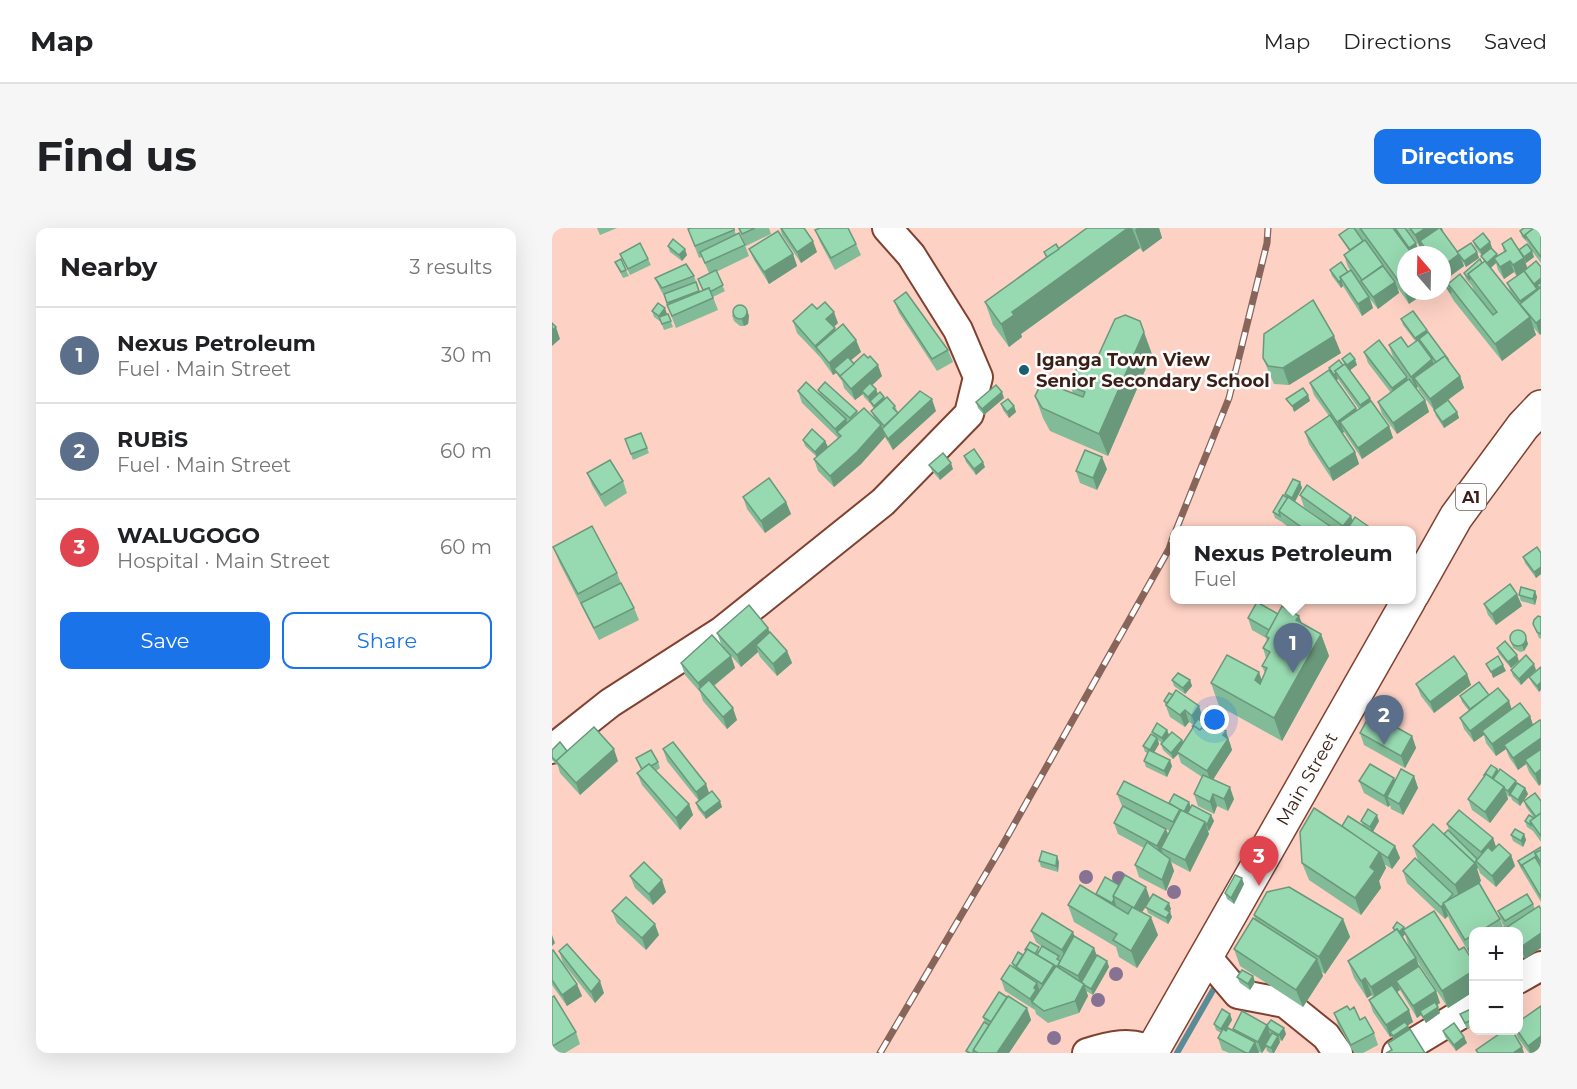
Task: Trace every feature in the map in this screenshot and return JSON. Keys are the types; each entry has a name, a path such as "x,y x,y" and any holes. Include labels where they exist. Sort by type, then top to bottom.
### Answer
{"main road":[{"name":"A1","path":"1416,588 1456,517 1523,426 1541,407"},
{"name":"Main Street","path":"1152,1052 1407,604"}],"street":[{"path":"552,749 609,703 722,631 883,502 969,414 978,376 962,340 911,255 888,228"},
{"path":"1206,956 1238,993 1285,1003 1326,1036 1338,1053"},
{"path":"1523,977 1541,966"},
{"path":"1397,1053 1469,1009"},
{"path":"1087,1053 1112,1045 1132,1045 1152,1052"}],"building":[{"path":"734,228 734,230 695,246 688,229"},
{"path":"739,228 755,228 742,234"},
{"path":"781,228 804,228 813,241 797,252"},
{"path":"848,228 856,244 831,258 815,230"},
{"path":"1087,228 1128,228 1012,312 1014,315 1001,324 985,302"},
{"path":"1349,228 1354,228 1363,241 1350,250 1339,235"},
{"path":"1360,228 1393,228 1406,246 1397,246 1397,279"},
{"path":"1395,228 1405,228 1416,243 1408,246"},
{"path":"1410,228 1426,228 1415,235"},
{"path":"1440,228 1459,254 1451,260 1451,246 1424,246 1420,241"},
{"path":"1524,228 1534,228 1525,235 1525,238 1520,231"},
{"path":"1534,228 1541,228 1541,257 1525,235"},
{"path":"778,231 793,254 764,272 749,249"},
{"path":"739,233 745,245 705,263 700,252"},
{"path":"1483,233 1490,242 1480,250 1473,241"},
{"path":"1511,238 1524,258 1513,265 1510,261 1500,267 1494,258 1506,251 1502,244"},
{"path":"673,239 685,249 679,255 668,246"},
{"path":"1365,240 1383,265 1362,280 1344,255"},
{"path":"640,243 648,259 628,269 620,254"},
{"path":"1471,243 1477,252 1464,261 1457,252"},
{"path":"1056,244 1059,249 1047,257 1044,252"},
{"path":"1527,244 1532,251 1524,257 1519,250"},
{"path":"1491,248 1497,254 1487,263 1481,256"},
{"path":"621,259 626,270 621,272 615,262"},
{"path":"1480,259 1482,263 1468,274 1470,280 1464,273"},
{"path":"1485,261 1530,317 1495,344 1451,288 1451,282 1460,274 1493,315 1497,312 1468,274"},
{"path":"1536,261 1541,267 1541,278 1534,284 1524,271"},
{"path":"1341,262 1348,272 1340,277 1339,282 1330,270"},
{"path":"686,264 694,276 662,288 655,278"},
{"path":"1383,266 1395,282 1373,297 1361,281"},
{"path":"716,270 723,285 710,292 709,288 703,290 698,279"},
{"path":"1351,270 1369,297 1358,304 1340,277"},
{"path":"1524,271 1537,289 1520,301 1507,283"},
{"path":"696,282 699,291 667,303 664,294"},
{"path":"1541,287 1541,319 1536,323 1520,304"},
{"path":"709,288 713,298 672,316 667,305"},
{"path":"906,292 948,350 932,359 894,301"},
{"path":"1313,300 1334,336 1283,368 1268,366 1263,358 1264,334"},
{"path":"825,302 834,312 826,319 835,328 815,346 793,321 812,304 817,309"},
{"path":"658,303 665,308 659,316 652,311"},
{"path":"737,305 743,305 747,312 743,319 737,319 733,315 733,309"},
{"path":"1413,311 1427,330 1415,338 1401,319"},
{"path":"668,314 671,321 662,324 659,317"},
{"path":"1125,315 1140,321 1144,332 1099,434 1042,408 1035,396 1040,386 1051,385 1083,397 1085,392 1070,386 1080,360 1094,365 1115,319"},
{"path":"843,324 856,340 829,363 816,347"},
{"path":"1428,332 1448,359 1445,356 1436,362 1419,339"},
{"path":"1401,337 1408,347 1418,340 1432,359 1411,377 1389,345"},
{"path":"1379,340 1407,377 1392,388 1364,352"},
{"path":"1350,353 1355,359 1347,365 1342,359"},
{"path":"864,354 868,358 870,356 878,365 851,389 840,376"},
{"path":"1445,356 1460,376 1430,399 1414,378"},
{"path":"848,357 854,364 840,376 834,369"},
{"path":"1339,360 1343,365 1335,371 1334,375 1329,368"},
{"path":"1345,364 1370,398 1360,405 1335,371"},
{"path":"1329,370 1356,408 1337,422 1310,383"},
{"path":"1409,379 1425,400 1393,423 1378,402"},
{"path":"806,382 846,419 835,429 798,391"},
{"path":"825,382 857,411 850,418 818,390"},
{"path":"870,383 876,389 868,397 862,391"},
{"path":"996,385 1002,392 982,409 976,402"},
{"path":"1303,388 1308,395 1292,406 1286,399"},
{"path":"920,391 932,399 888,439 882,429"},
{"path":"880,392 884,397 874,406 870,401"},
{"path":"887,397 898,413 884,426 871,411"},
{"path":"1008,399 1014,406 1007,412 1001,404"},
{"path":"1448,400 1457,412 1442,422 1434,410"},
{"path":"1371,401 1389,426 1358,448 1340,422"},
{"path":"864,408 881,425 857,452 830,476 814,459 841,436 837,432"},
{"path":"1330,415 1355,452 1329,469 1305,432"},
{"path":"812,429 825,441 815,452 803,440"},
{"path":"641,433 647,448 631,454 625,439"},
{"path":"974,449 983,462 974,469 964,456"},
{"path":"1085,450 1102,457 1093,478 1076,471"},
{"path":"943,453 951,463 938,474 929,465"},
{"path":"610,460 623,481 601,495 587,473"},
{"path":"769,478 786,502 761,521 743,497"},
{"path":"1293,479 1300,482 1292,498 1285,494"},
{"path":"1307,485 1351,516 1343,526 1300,495"},
{"path":"1283,495 1288,498 1279,511 1280,516 1273,512"},
{"path":"1288,497 1330,526 1300,526 1279,511"},
{"path":"1355,517 1368,526 1349,526"},
{"path":"592,526 617,573 578,594 553,547"},
{"path":"1537,547 1541,553 1541,567 1534,572 1523,557"},
{"path":"621,583 634,608 594,628 581,603"},
{"path":"1510,584 1517,594 1492,614 1484,604"},
{"path":"1521,587 1535,591 1533,599 1519,595"},
{"path":"1256,604 1260,604 1278,614 1269,630 1248,618"},
{"path":"749,605 768,628 737,655 717,633"},
{"path":"1282,606 1299,616 1296,620 1321,634 1274,718 1211,683 1227,655 1259,672 1255,680 1260,684 1267,668 1262,666 1270,652 1263,648 1269,638 1266,636"},
{"path":"1538,616 1541,617 1541,634 1537,632 1533,624"},
{"path":"1518,630 1526,638 1518,646 1510,638"},
{"path":"770,632 787,651 773,664 756,645"},
{"path":"712,635 731,656 698,683 681,663"},
{"path":"1505,641 1517,655 1508,662 1497,648"},
{"path":"1526,655 1534,664 1519,679 1511,670"},
{"path":"1454,656 1467,674 1430,702 1416,684"},
{"path":"1498,656 1503,665 1491,672 1486,664"},
{"path":"1541,667 1541,682 1537,686 1529,677"},
{"path":"1178,673 1190,680 1183,688 1172,680"},
{"path":"709,680 733,708 723,717 699,689"},
{"path":"1479,682 1489,695 1470,709 1460,696"},
{"path":"1498,688 1509,701 1470,731 1460,718"},
{"path":"1176,690 1199,706 1192,716 1185,710 1180,715 1166,705"},
{"path":"1169,693 1173,695 1167,703 1164,701"},
{"path":"1520,703 1530,716 1492,744 1482,731"},
{"path":"1208,707 1223,715 1216,725 1213,726 1201,719"},
{"path":"1371,713 1412,736 1401,756 1360,733"},
{"path":"1198,719 1208,726 1205,730 1192,727"},
{"path":"1540,720 1541,738 1513,758 1504,745"},
{"path":"1157,723 1167,730 1162,738 1152,732"},
{"path":"1215,724 1226,731 1223,735 1228,739 1207,771 1177,752 1194,726 1209,732"},
{"path":"594,727 614,749 576,783 556,761"},
{"path":"1172,732 1182,740 1171,753 1161,744"},
{"path":"1151,734 1157,738 1150,750 1143,746"},
{"path":"560,742 567,751 556,761 552,757 552,750"},
{"path":"673,742 706,784 696,792 663,749"},
{"path":"1541,749 1541,769 1535,774 1525,760"},
{"path":"651,750 658,762 642,769 636,758"},
{"path":"1149,750 1170,760 1164,771 1144,761"},
{"path":"649,764 689,804 676,818 637,773"},
{"path":"1370,764 1394,778 1384,796 1359,781"},
{"path":"1491,765 1497,769 1492,778 1484,775"},
{"path":"1401,769 1414,776 1399,804 1387,797"},
{"path":"1500,769 1516,781 1508,791 1493,779"},
{"path":"1486,774 1504,787 1485,812 1468,799"},
{"path":"1203,775 1230,787 1224,799 1213,794 1210,802 1194,794"},
{"path":"1124,781 1180,809 1173,822 1117,794"},
{"path":"1517,783 1525,788 1518,800 1510,794"},
{"path":"712,791 720,801 704,813 696,803"},
{"path":"1535,793 1541,801 1541,813 1536,817 1524,801"},
{"path":"1174,794 1189,802 1184,812 1169,803"},
{"path":"1192,805 1211,815 1207,825 1187,814"},
{"path":"1123,806 1166,829 1157,846 1114,823"},
{"path":"1314,808 1380,851 1370,867 1375,871 1355,898 1302,863 1300,832"},
{"path":"1368,809 1377,815 1370,827 1361,821"},
{"path":"1181,810 1205,822 1185,860 1161,848"},
{"path":"1459,810 1493,838 1481,852 1447,824"},
{"path":"1541,813 1541,836 1530,821"},
{"path":"1529,815 1534,818 1530,821 1531,825 1525,821"},
{"path":"1348,816 1395,846 1388,858 1342,826"},
{"path":"1433,824 1475,863 1455,885 1413,846"},
{"path":"1515,829 1524,834 1521,841 1511,835"},
{"path":"1448,830 1477,859 1475,863 1444,834"},
{"path":"1147,842 1170,859 1162,880 1135,865"},
{"path":"1499,844 1511,855 1492,876 1476,861 1488,847 1492,851"},
{"path":"1541,847 1541,850 1535,853 1537,860 1535,857 1522,865 1523,868 1518,861"},
{"path":"1541,850 1541,863 1535,853"},
{"path":"1042,851 1057,856 1056,866 1039,861"},
{"path":"1535,857 1541,867 1541,897 1522,865"},
{"path":"1415,858 1453,894 1441,907 1403,871"},
{"path":"644,862 662,880 649,894 630,876"},
{"path":"1125,875 1146,887 1134,908 1113,896"},
{"path":"1235,875 1242,878 1231,898 1225,893"},
{"path":"1105,877 1119,885 1112,903 1096,894"},
{"path":"1479,883 1500,919 1487,927 1469,927 1469,938 1465,940 1443,903"},
{"path":"1080,885 1128,914 1132,907 1151,917 1131,951 1113,940 1117,934 1068,905"},
{"path":"1289,887 1343,919 1319,957 1254,915 1267,892"},
{"path":"1153,894 1169,903 1165,909 1170,912 1166,918 1145,907"},
{"path":"1527,894 1533,904 1505,921 1498,911"},
{"path":"626,897 655,924 642,938 612,911"},
{"path":"1539,906 1541,909 1541,933 1523,946 1523,927 1507,927"},
{"path":"1434,911 1459,950 1464,947 1469,955 1469,974 1442,991 1403,930"},
{"path":"1042,913 1073,932 1062,950 1031,931"},
{"path":"1253,918 1317,959 1296,990 1234,949"},
{"path":"1397,922 1404,927 1399,932 1393,928"},
{"path":"1397,929 1416,958 1371,987 1365,978 1361,981 1348,961"},
{"path":"1074,936 1094,948 1078,976 1058,965"},
{"path":"1030,942 1039,947 1035,954 1025,950"},
{"path":"567,944 600,981 591,992 559,951"},
{"path":"1042,946 1059,956 1057,959 1060,961 1059,969 1037,955"},
{"path":"1027,949 1054,965 1042,984 1016,967"},
{"path":"553,950 577,984 562,995 552,980"},
{"path":"1018,952 1023,955 1016,966 1012,963"},
{"path":"1097,955 1107,961 1091,989 1081,983"},
{"path":"1010,965 1037,983 1034,988 1036,990 1030,999 1001,979"},
{"path":"1056,966 1084,984 1075,1001 1044,1011 1032,1002"},
{"path":"1419,966 1436,991 1413,1006 1396,981"},
{"path":"1242,970 1253,976 1248,984 1237,977"},
{"path":"1392,985 1409,1010 1386,1025 1369,1000"},
{"path":"999,992 1007,997 991,1022 983,1017"},
{"path":"554,996 576,1032 553,1046 552,997"},
{"path":"1008,996 1027,1008 997,1053 978,1053 973,1050"},
{"path":"1435,1002 1438,1007 1423,1017 1420,1011"},
{"path":"1347,1006 1350,1010 1354,1007 1360,1020 1365,1017 1374,1033 1351,1045 1334,1013"},
{"path":"1541,1006 1541,1036 1528,1046 1520,1035 1523,1035 1523,1019"},
{"path":"1222,1009 1230,1014 1221,1029 1214,1024"},
{"path":"1469,1010 1469,1021 1465,1023 1460,1014"},
{"path":"1242,1011 1267,1025 1258,1042 1233,1029"},
{"path":"1271,1020 1284,1028 1279,1035 1269,1029 1267,1025"},
{"path":"984,1022 989,1025 973,1050 974,1053 966,1051"},
{"path":"1405,1022 1408,1026 1393,1036 1390,1032"},
{"path":"1454,1023 1464,1037 1454,1045 1443,1031"},
{"path":"1228,1028 1255,1042 1249,1053 1218,1038 1223,1029 1226,1031"},
{"path":"1410,1029 1425,1053 1386,1053 1392,1050 1388,1043"},
{"path":"1272,1033 1278,1036 1271,1048 1265,1045"},
{"path":"1498,1035 1515,1035 1522,1047 1513,1053 1478,1053 1476,1050"}],"waterway":[{"path":"1177,1053 1216,985"}],"railway":[{"path":"1178,526 1229,398 1267,243 1268,228"},
{"path":"880,1053 1002,846 1170,546"}],"place":[{"name":"Iganga Town View Senior Secondary School","path":"1024,370"},
{"name":"Nexus Petroleum","path":"1293,673"},
{"name":"RUBiS","path":"1384,745"},
{"name":"WALUGOGO","path":"1259,886"}]}
